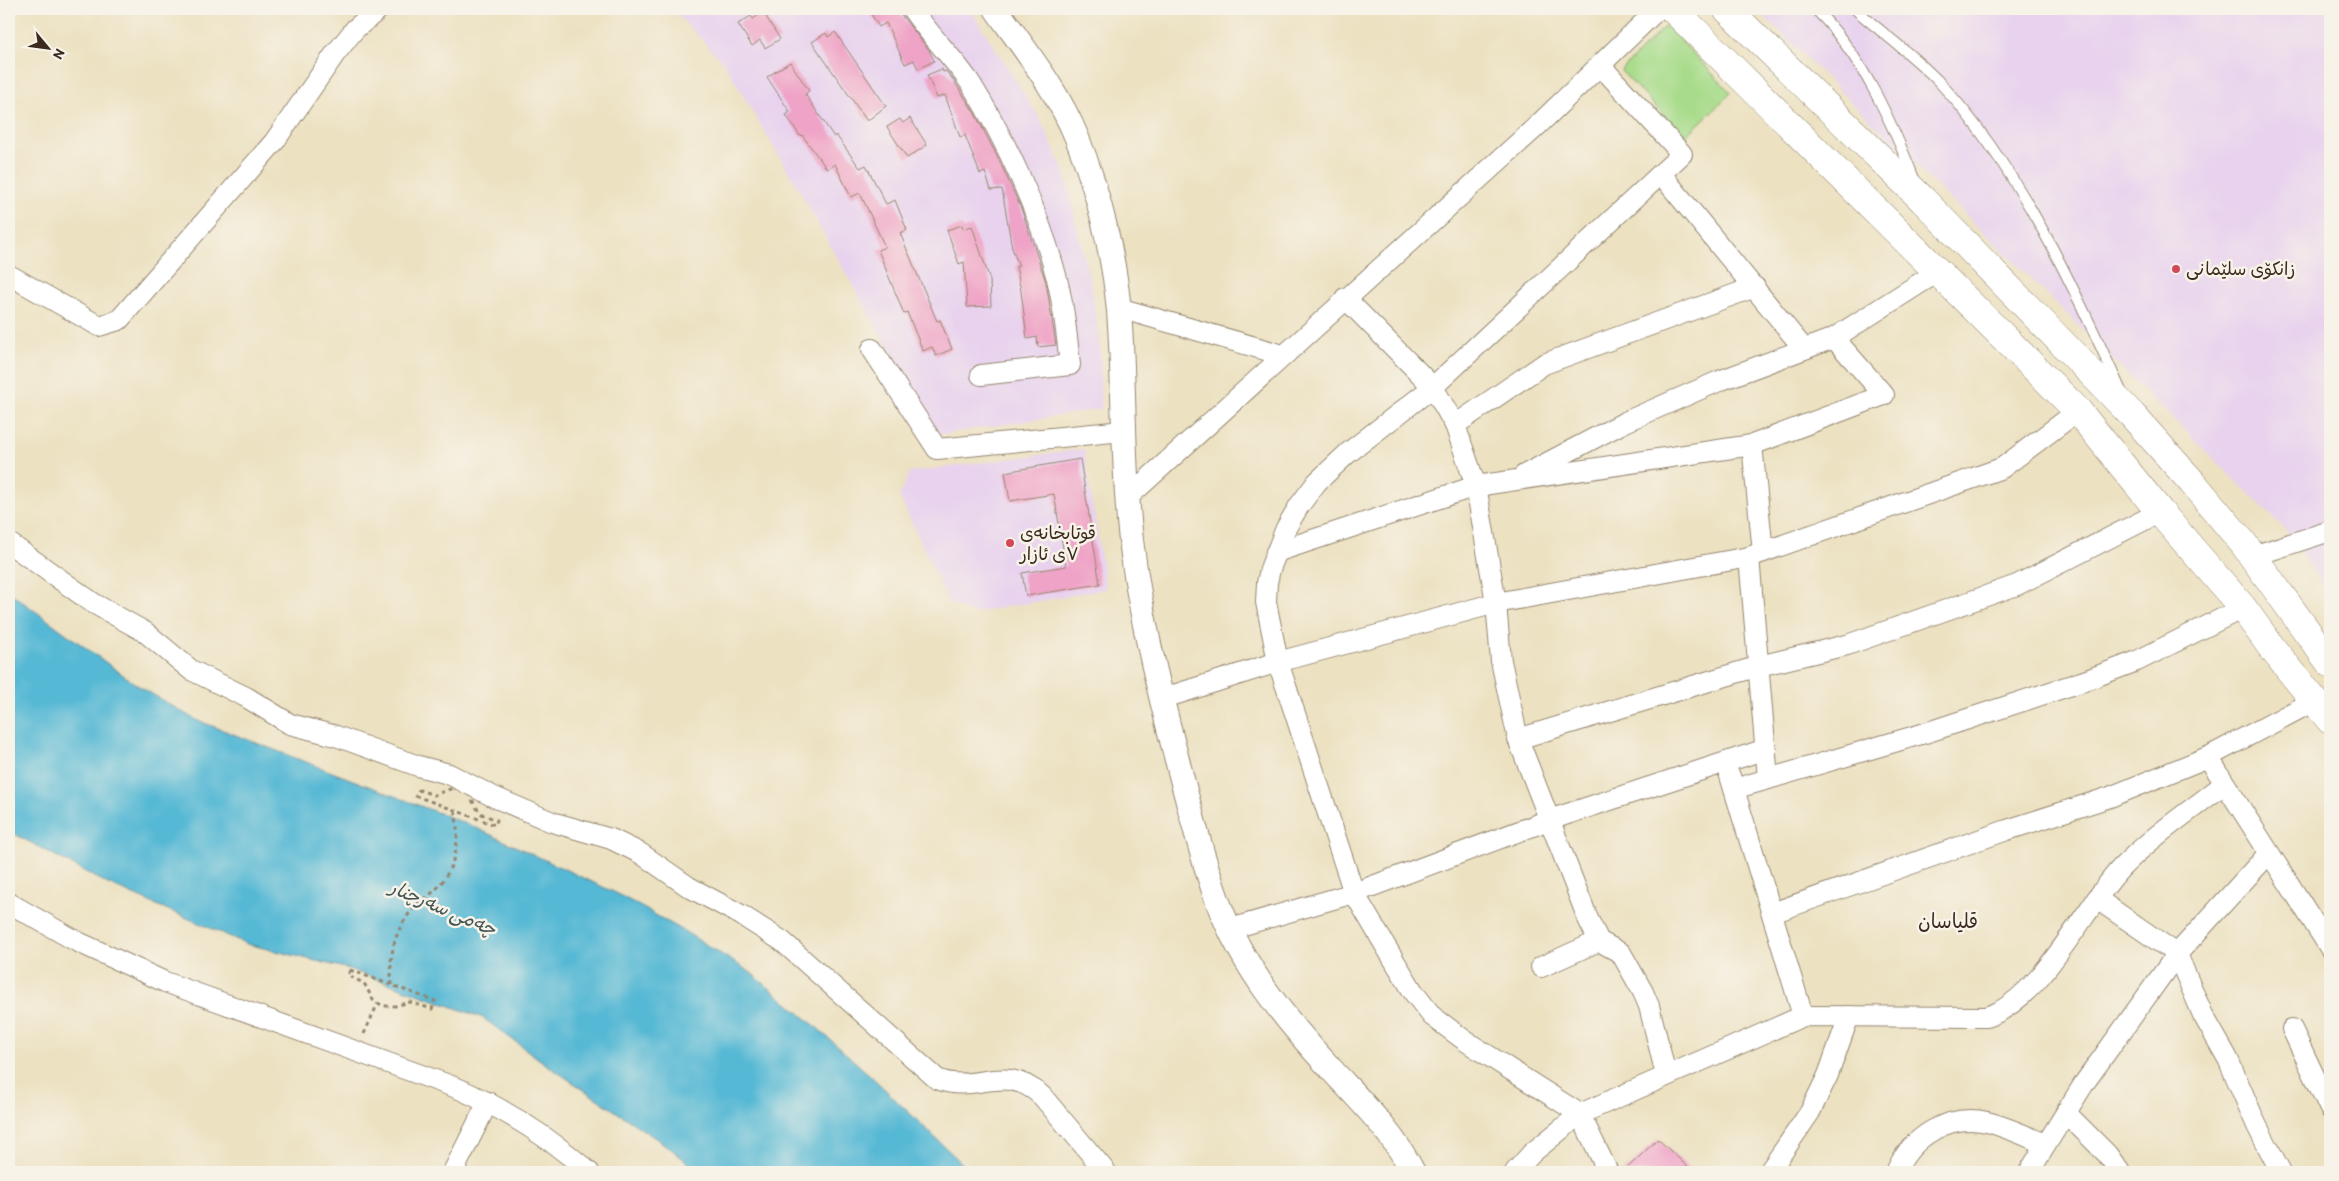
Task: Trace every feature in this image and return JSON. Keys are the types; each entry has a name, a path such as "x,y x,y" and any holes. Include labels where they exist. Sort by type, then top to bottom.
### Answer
{"main road":[{"path":"1674,9 2078,411 2160,512 2243,608 2272,648 2323,710"},
{"path":"1727,9 1923,200 2132,415 2192,482 2253,556 2330,663"}],"street":[{"path":"9,275 99,326 119,320 274,142 355,28 379,9"},
{"path":"912,9 925,28 967,78 994,123 1043,233 1062,301 1070,365 981,375"},
{"path":"996,9 1038,67 1076,136 1096,193 1119,308 1127,498 1142,614 1161,699 1216,898 1247,964 1268,995 1312,1048 1385,1128 1413,1172"},
{"path":"1127,498 1345,298 1536,127 1658,9"},
{"path":"1600,65 1682,154 1433,387 1348,453 1317,482 1299,506 1286,528 1270,570 1266,602 1278,662 1354,893 1414,993 1432,1016 1467,1042 1580,1114 1608,1172"},
{"path":"1661,174 1804,349"},
{"path":"1511,481 1624,422 1719,381 1834,338 1939,272"},
{"path":"1455,425 1544,364 1755,287"},
{"path":"1345,298 1433,387 1455,425 1476,486 1496,603 1502,661 1518,739 1588,919 1599,940 1621,953 1643,992 1649,1006 1666,1075"},
{"path":"1119,308 1283,355"},
{"path":"1276,552 1476,486 1752,445 1884,395 1834,338"},
{"path":"872,349 937,449 1123,431"},
{"path":"1161,699 1278,662 1496,603 1756,554 2002,468 2078,411"},
{"path":"1752,445 1759,666 1768,779"},
{"path":"1518,739 1759,666 1847,645 2017,585 2160,512"},
{"path":"2253,556 2330,531"},
{"path":"9,544 100,608 145,632 191,670 246,697 290,724 336,736 418,766 449,774 494,797 552,822 611,839 640,853 689,887 762,927 782,941 937,1080 958,1085 1005,1078 1018,1080 1032,1086 1106,1172"},
{"path":"1734,789 1925,733 2084,681 2137,661 2243,608"},
{"path":"1772,913 1998,833 2110,797 2323,710"},
{"path":"1230,929 1354,893 1549,820 1766,750"},
{"path":"2208,757 2330,948"},
{"path":"1726,762 1803,1016"},
{"path":"1515,1172 1532,1153 1580,1114 1803,1016 1986,1017 2000,1013 2015,1003 2034,983 2122,867 2146,844 2224,784"},
{"path":"2029,1172 2085,1082 2176,954 2269,853"},
{"path":"2096,899 2176,954 2228,1060 2257,1126 2281,1172"},
{"path":"9,902 76,941 164,982 457,1088 488,1102 524,1122 552,1141 589,1172"},
{"path":"1541,967 1599,940"},
{"path":"1769,1172 1810,1112 1828,1075 1849,1016"},
{"path":"2292,1028 2330,1109"},
{"path":"453,1172 488,1102"},
{"path":"2066,1113 2107,1154 2120,1172"},
{"path":"1896,1172 1902,1160 1917,1142 1934,1129 1954,1122 1986,1122 2045,1144"}],"lane":[{"path":"1816,9 1827,20 1851,54 1870,86 1896,134 1923,200"},
{"path":"1855,9 1940,83 1992,149 2035,220 2087,315 2132,415"}],"path":[{"path":"459,789 470,794 479,812 497,820 495,825 455,810 416,796 419,790 434,795 447,790 459,789"},
{"path":"392,985 391,961 398,932 411,912 442,882 454,859 458,841 455,810"},
{"path":"350,970 435,1001 432,1008 415,1002 389,1007 378,1003 373,1000 364,983 348,976 350,970"},
{"path":"356,1052 378,1003"}],"shaded area":[{"path":"672,9 970,9 1040,119 1064,171 1092,291 1100,348 1101,409 937,435 799,190 724,63"},
{"name":"زانکۆی سلێمانی","path":"1757,9 2330,9 2330,595 2286,530"},
{"name":"قوتابخانەی ٧ی ئازار","path":"1084,449 1106,589 973,613 950,604 899,496 910,472"}],"green space":[{"path":"1666,25 1731,93 1685,137 1621,71"}],"water":[{"name":"چەمی سەرچنار","path":"9,592 137,685 194,719 470,825 618,894 684,931 750,972 814,1025 872,1077 971,1172 699,1172 670,1148 547,1065 483,1018 349,969 247,944 108,884 9,831"}],"building":[{"path":"868,9 900,9 902,16 929,50 934,61 918,69 914,60 905,64 886,23 879,27"},
{"path":"763,12 780,39 765,48 760,40 752,46 738,24 751,16 753,19"},
{"path":"835,32 886,106 867,121 812,42 826,33 828,37"},
{"path":"790,62 809,91 805,94 834,137 836,135 860,168 866,165 886,204 895,200 907,230 900,233 937,321 940,320 952,349 936,356 932,347 923,351 907,312 904,314 878,250 885,247 860,193 851,197 835,164 827,169 802,135 800,136 786,115 790,112 767,77"},
{"path":"942,69 954,81 974,112 1021,208 1046,282 1056,345 1038,347 1037,337 1027,339 1016,266 1019,266 1012,248 1002,189 991,190 985,172 980,174 965,135 960,137 945,95 937,98 927,75"},
{"path":"910,118 927,145 907,158 887,127 900,119 903,123"},
{"path":"962,225 963,229 972,226 990,280 991,306 967,307 964,262 959,264 947,230"},
{"path":"1080,459 1100,584 1026,596 1022,573 1066,566 1054,494 1010,501 1005,472"},
{"path":"1658,1139 1693,1172 1623,1172"}],"place":[{"name":"زانکۆی سلێمانی","path":"2176,269"},
{"name":"قوتابخانەی ٧ی ئازار","path":"1010,543"}],"district":[{"name":"قلياسان","path":"1948,921"}]}
